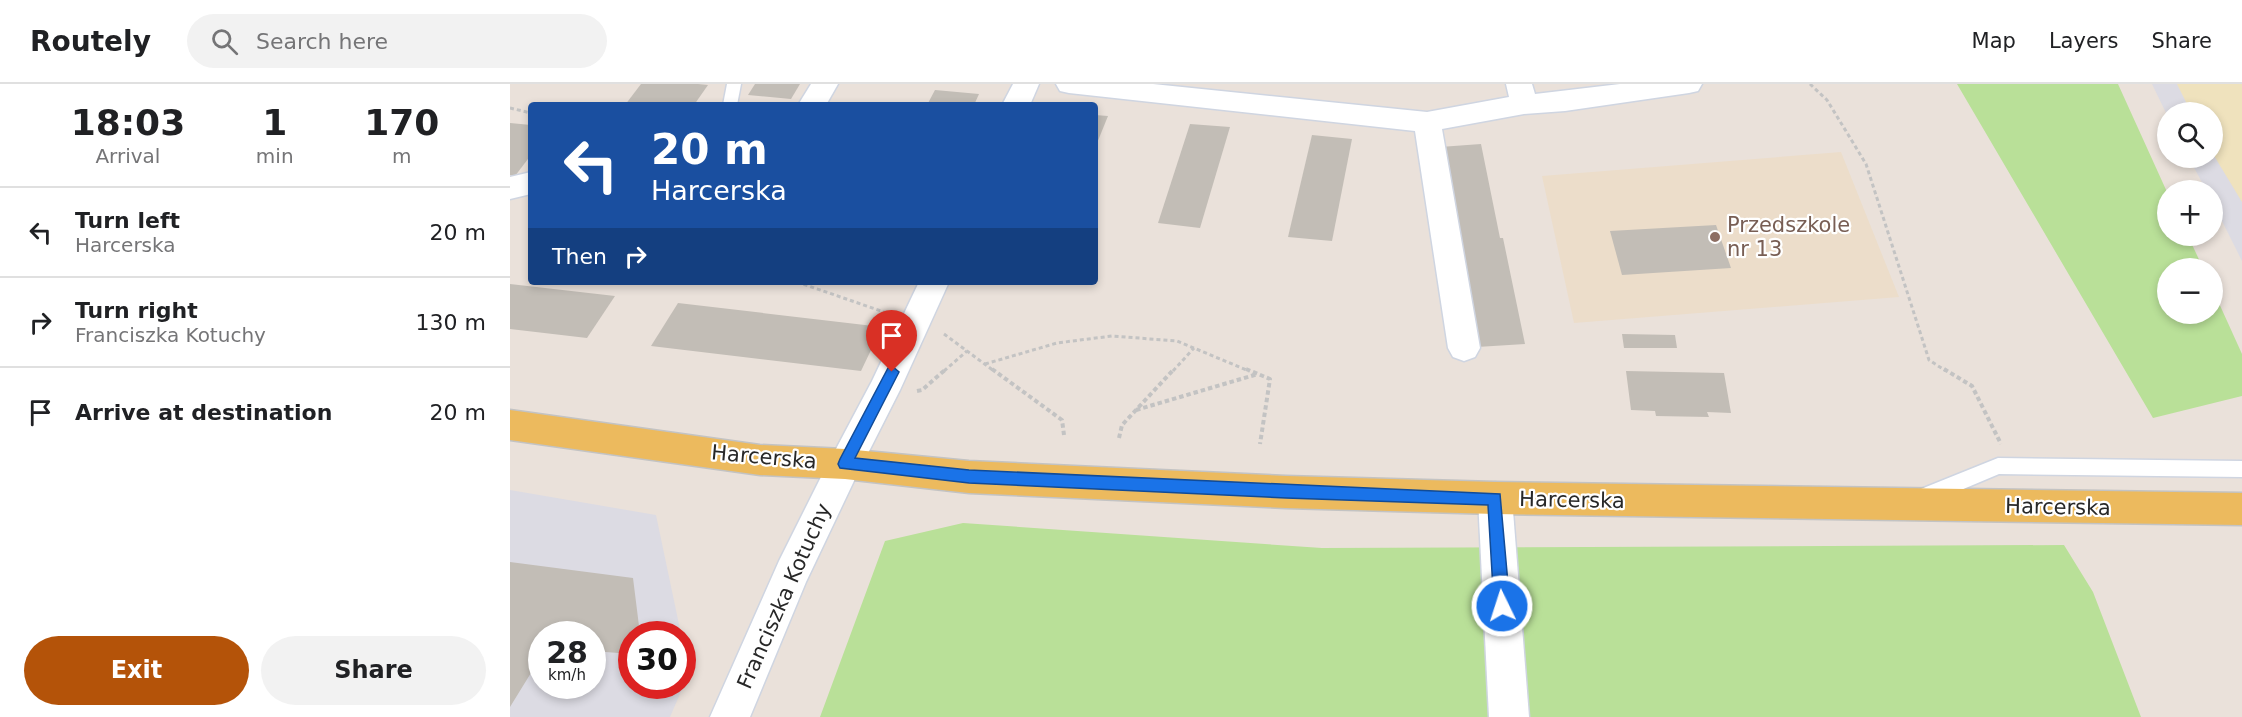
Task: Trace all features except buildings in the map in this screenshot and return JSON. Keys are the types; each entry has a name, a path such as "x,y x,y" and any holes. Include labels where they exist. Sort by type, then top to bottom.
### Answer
{"main road":[{"name":"Harcerska","path":"510,425 760,460 845,464 969,477 1286,492 1495,498 2242,509"}],"street":[{"path":"814,102 825,84"},
{"path":"1017,102 1026,84"},
{"path":"1069,84 1427,122 1522,94 1689,84"},
{"path":"1427,122 1464,348"},
{"path":"510,188 528,184"},
{"name":"Franciszka Kotuchy","path":"730,717 792,573 933,285"},
{"path":"1495,498 1509,717"}],"lane":[{"path":"731,102 734,84"},
{"path":"1906,504 1998,466 2242,469"}],"path":[{"path":"1810,84 1827,99 1866,164 1929,360 1972,386 2012,466"},
{"path":"510,108 528,111"},
{"path":"806,285 932,326 1062,420 1064,435"},
{"path":"985,364 1057,343 1112,336 1177,341 1270,379 1260,444"},
{"path":"1119,438 1122,425 1194,348"},
{"path":"913,391 922,390 967,351"},
{"path":"1136,410 1259,374"}],"shaded area":[{"path":"2152,84 2242,84 2242,261 2223,223 2223,180 2201,180 2194,168 2223,168 2223,102 2161,102"},
{"name":"Przedszkole nr 13","path":"1841,152 1899,297 1574,323 1542,176"},
{"path":"510,490 656,515 678,621 618,621 618,699 678,699 670,717 510,717"}],"green space":[{"path":"1957,84 2118,84 2162,180 2157,180 2157,246 2193,246 2198,258 2157,258 2157,324 2223,324 2223,312 2242,354 2242,396 2153,418"},
{"path":"963,523 1322,548 2064,545 2093,592 2141,717 820,717 885,541"}],"sand":[{"path":"2177,84 2242,84 2242,202 2221,168 2223,102 2186,102"}],"place":[{"name":"Przedszkole nr 13","path":"1715,237"}],"route":[{"path":"892,372 845,464 969,477 1286,492 1495,498 1502,606"}]}
